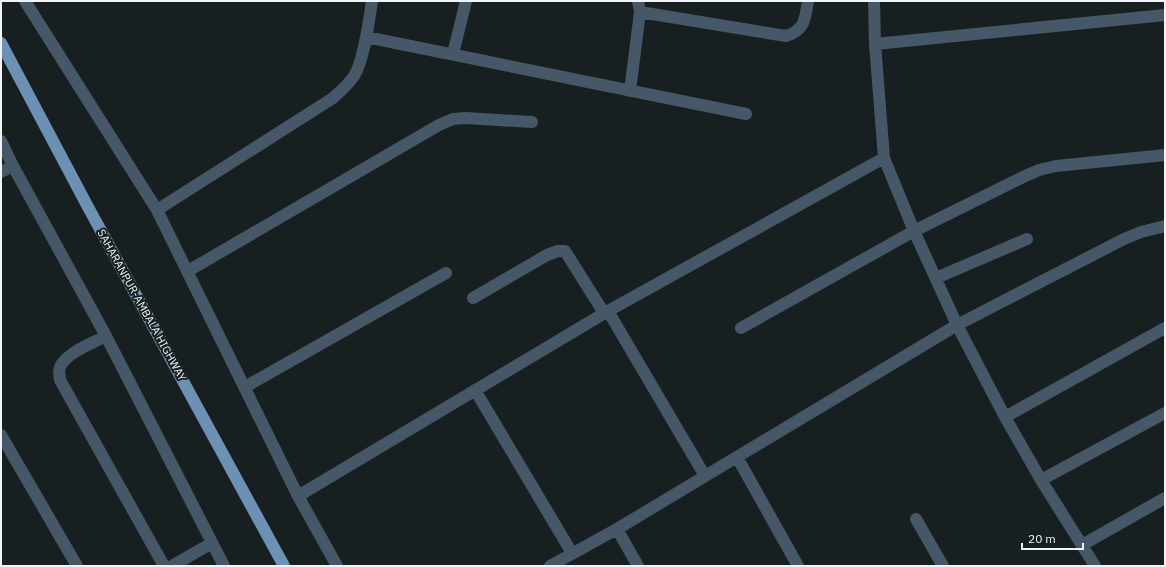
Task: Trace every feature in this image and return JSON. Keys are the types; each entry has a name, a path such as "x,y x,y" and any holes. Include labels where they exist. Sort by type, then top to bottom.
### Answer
{"main road":[{"name":"SAHARANPUR-AMBALA HIGHWAY","path":"1,43 92,214 284,566"}],"street":[{"path":"25,1 157,210 298,496 337,566"},
{"path":"157,210 333,98 345,88 355,75 366,36 372,1"},
{"path":"453,54 466,1"},
{"path":"630,91 639,7 786,36 794,34 801,28 808,1"},
{"path":"874,1 875,44 884,158 914,231 957,325 1005,417 1041,480 1095,566"},
{"path":"875,44 1165,15"},
{"path":"366,36 746,114"},
{"path":"188,271 439,125 453,119 466,118 532,122"},
{"path":"1,141 106,336 224,566"},
{"path":"741,328 914,231 1039,170 1056,166 1165,155"},
{"path":"298,496 606,312 884,158"},
{"path":"1,172 14,166"},
{"path":"550,566 617,529 957,325 1124,239 1141,232 1165,226"},
{"path":"936,278 1026,238"},
{"path":"473,298 547,255 558,251 565,251 606,312 705,476"},
{"path":"245,387 446,273"},
{"path":"1005,417 1165,328"},
{"path":"106,336 71,354 63,361 59,370 60,380 164,566"},
{"path":"475,390 572,553"},
{"path":"1041,480 1165,412"},
{"path":"1,435 77,566"},
{"path":"737,457 798,566"},
{"path":"1082,545 1165,498"},
{"path":"916,519 943,566"},
{"path":"617,529 638,566"},
{"path":"172,566 212,543"}]}
